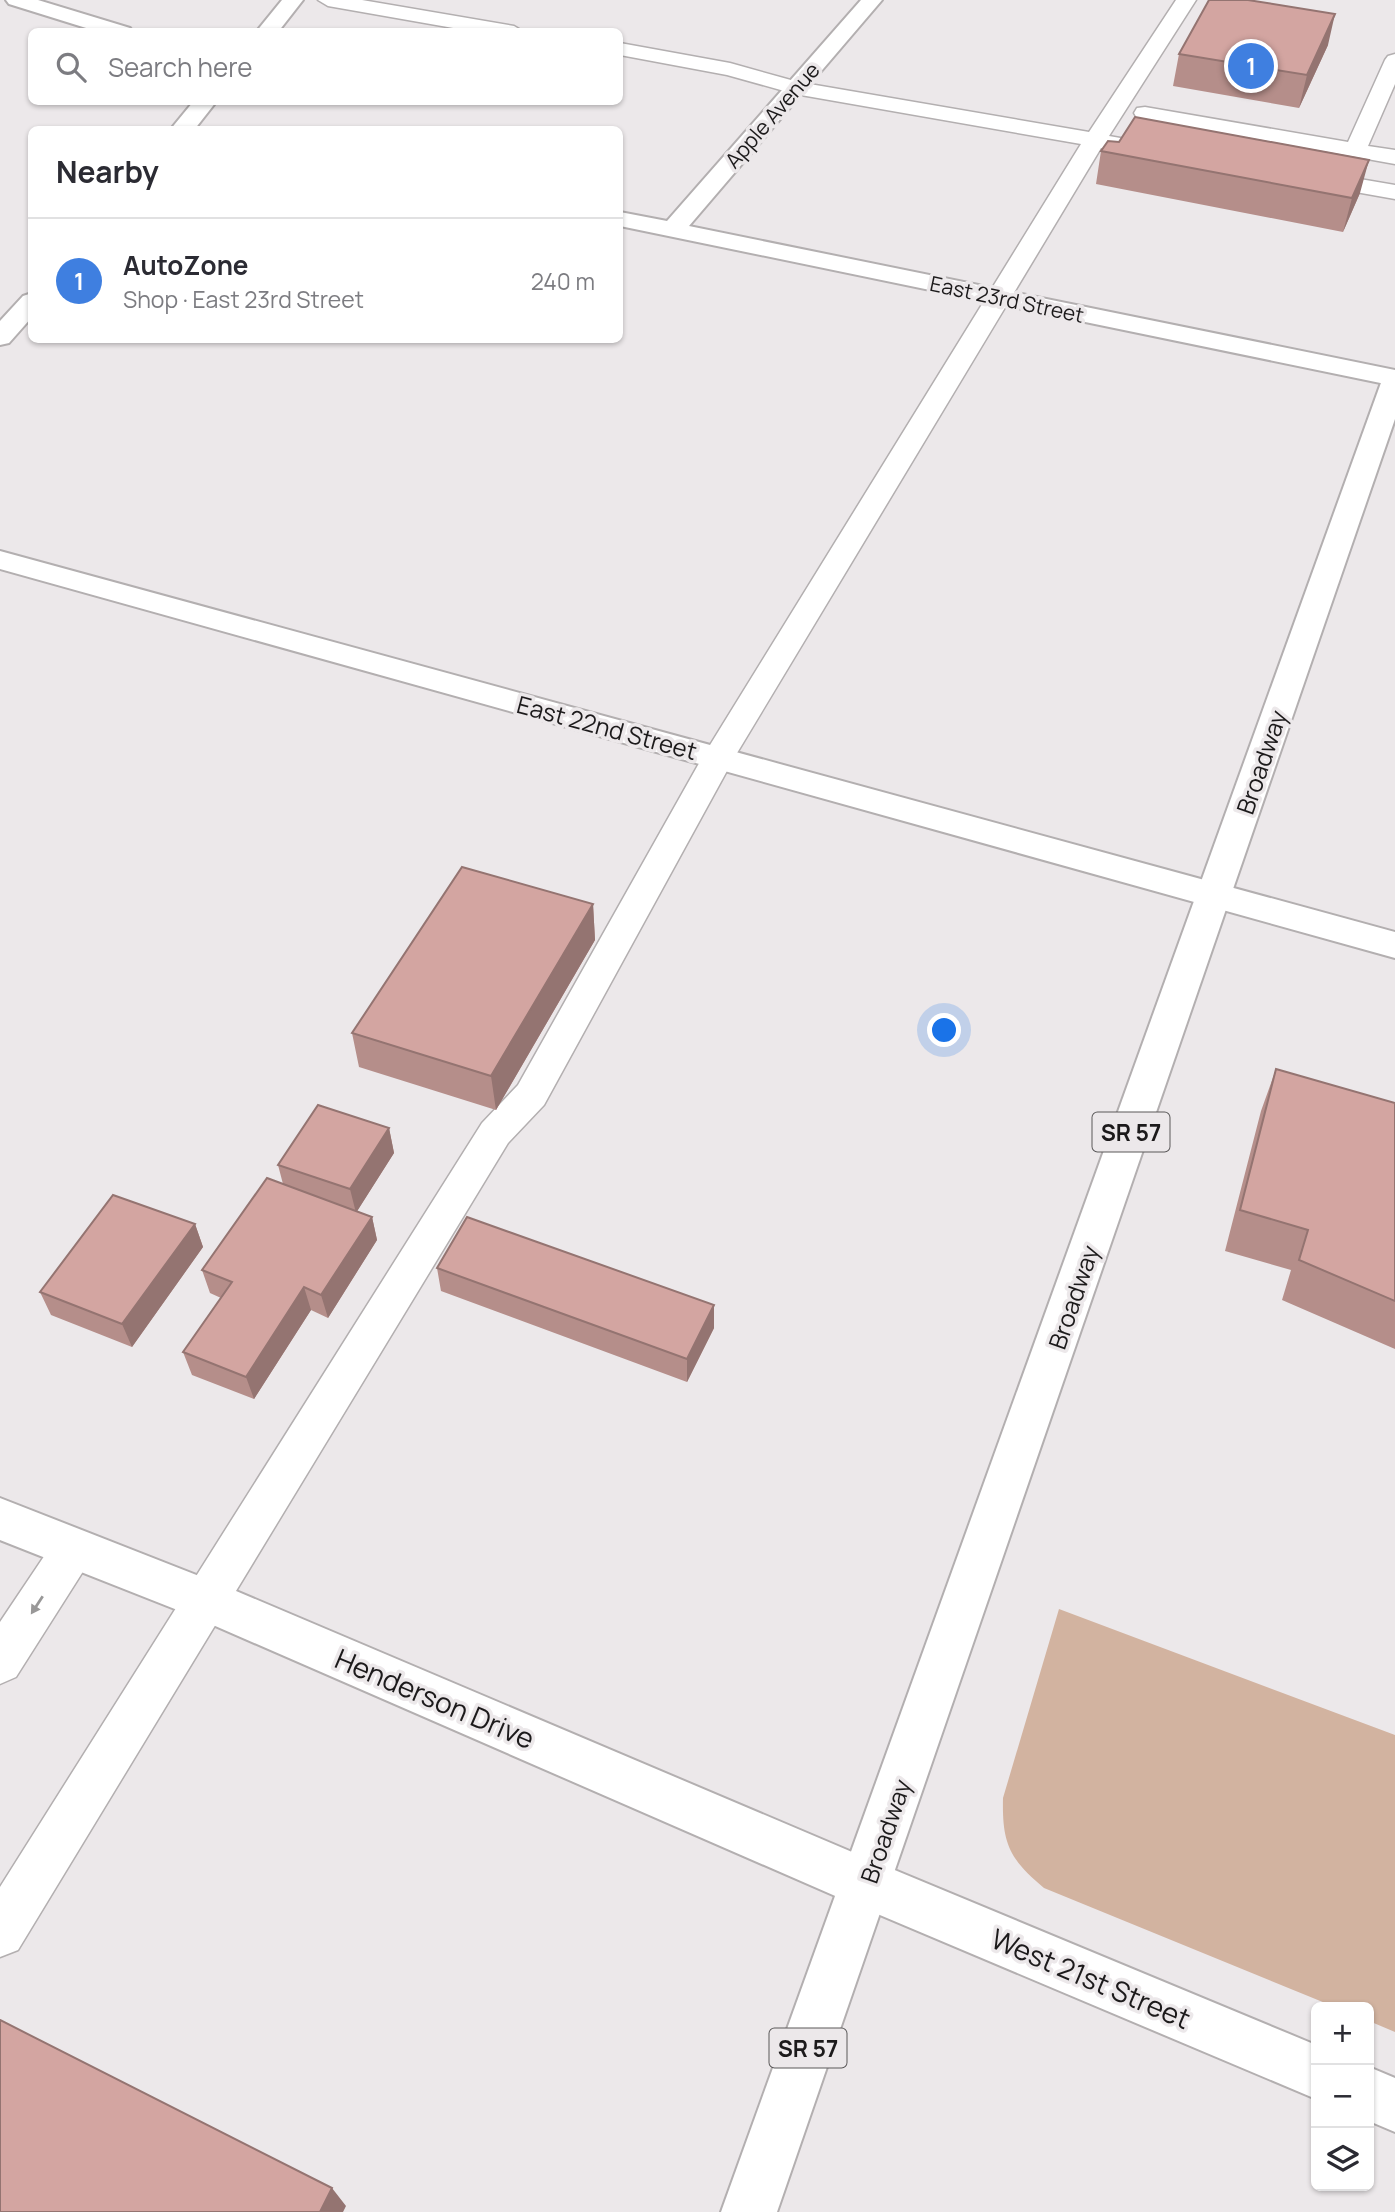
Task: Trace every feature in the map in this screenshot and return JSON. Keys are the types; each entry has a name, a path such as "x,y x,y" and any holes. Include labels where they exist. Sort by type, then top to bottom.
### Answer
{"street":[{"path":"16,0 109,28"},
{"path":"269,28 293,0"},
{"name":"Apple Avenue","path":"672,230 872,0"},
{"path":"184,126 202,105"},
{"name":"East 23rd Street","path":"623,220 1395,379"},
{"path":"0,337 28,306"},
{"name":"Broadway","path":"749,2212 867,1884 1395,379"},
{"name":"East 22nd Street","path":"0,560 1395,945"},
{"name":"Henderson Drive","path":"0,1518 206,1600 867,1884"},
{"name":"West 21st Street","path":"867,1884 1311,2070"},
{"path":"1374,2096 1395,2105"}],"lane":[{"path":"328,0 491,28"},
{"path":"0,1931 495,1133 531,1095 719,758 998,297 1186,0"},
{"path":"623,51 730,69 795,88 1136,147"},
{"path":"1355,150 1395,60"},
{"path":"1144,113 1395,157"},
{"path":"1286,173 1395,192"},
{"path":"0,1662 74,1548"}],"shaded area":[{"path":"1059,1609 1395,1735 1395,2032 1374,2023 1374,2002 1323,2002 1044,1888 1015,1859 1010,1849 1004,1827 1003,1798"}],"building":[{"path":"1209,0 1248,0 1335,14 1307,75 1179,54"},
{"path":"1135,117 1369,160 1352,198 1101,151 1108,141 1119,142"},
{"path":"462,867 593,904 491,1076 352,1033"},
{"path":"1276,1069 1395,1103 1395,1301 1299,1260 1308,1230 1240,1210"},
{"path":"318,1105 389,1128 350,1189 278,1165"},
{"path":"267,1178 372,1217 321,1295 304,1287 246,1377 183,1352 232,1282 202,1270"},
{"path":"113,1195 195,1224 122,1324 40,1292"},
{"path":"467,1217 714,1305 687,1359 437,1268"},
{"path":"0,2020 332,2188 320,2212 0,2212"}],"place":[{"name":"AutoZone","path":"1251,66"}]}
